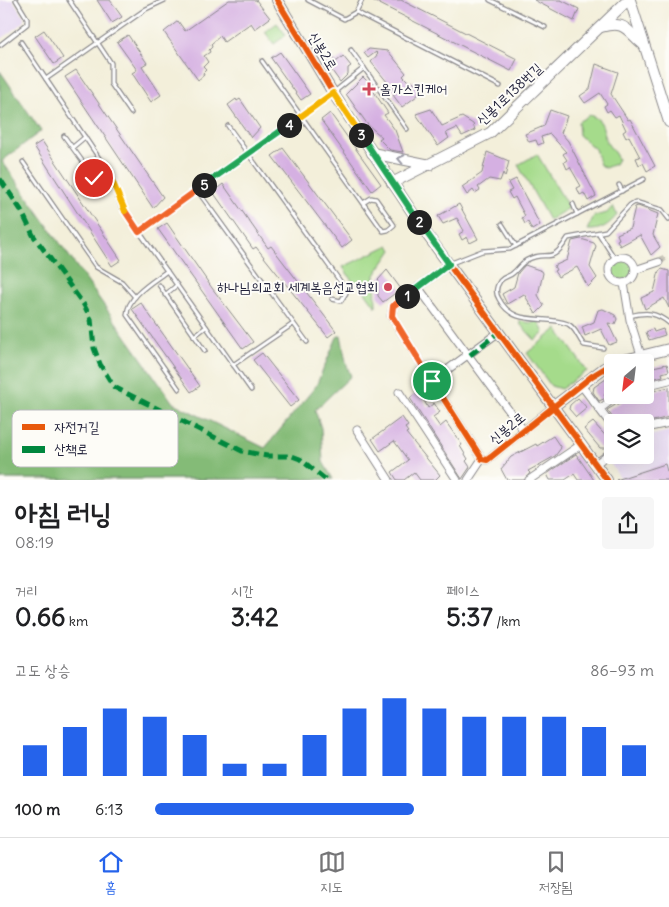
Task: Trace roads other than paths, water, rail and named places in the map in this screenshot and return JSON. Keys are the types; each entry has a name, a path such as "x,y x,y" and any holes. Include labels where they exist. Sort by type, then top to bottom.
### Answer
{"street":[{"name":"신봉2로","path":"277,0 333,93 392,184 597,463 607,480"},
{"name":"신봉1로138번길","path":"392,184 490,133 629,0"},
{"path":"629,0 667,118"},
{"path":"600,27 619,23 644,45"},
{"path":"372,153 430,165"},
{"path":"615,259 628,259 633,264 635,270 631,280 624,283 615,282 609,274 609,266 615,259"},
{"path":"635,270 659,262"},
{"name":"신봉2로","path":"449,264 393,306 390,311 482,459"},
{"path":"624,283 629,317 641,354"},
{"name":"신봉2로","path":"418,287 470,355 524,431"},
{"path":"432,381 499,332"},
{"path":"646,354 669,349"},
{"path":"554,406 604,370"},
{"path":"654,384 669,380"},
{"path":"581,385 604,415"},
{"path":"399,392 457,480"},
{"path":"600,409 606,404"},
{"name":"신봉2로","path":"482,459 487,460 554,406"},
{"path":"654,426 669,423"},
{"path":"358,430 390,480"},
{"path":"529,480 542,476 582,444"},
{"path":"597,463 604,457"},
{"name":"신봉2로","path":"468,480 482,459"}],"lane":[{"path":"0,45 27,24 27,18 16,0"},
{"path":"68,0 111,63 111,84 131,114"},
{"path":"46,80 146,10 165,0"},
{"path":"308,0 344,19 356,12 362,0"},
{"path":"490,0 545,27"},
{"path":"356,12 500,86"},
{"path":"21,42 107,169 121,206 251,390"},
{"path":"351,50 407,129"},
{"path":"262,61 301,116 363,203 383,231 388,230 394,225 376,199 372,198 363,203"},
{"path":"139,232 333,93 364,68"},
{"path":"228,126 345,288 346,293 341,301 332,299"},
{"path":"64,136 101,187"},
{"path":"73,147 85,137"},
{"path":"23,162 96,266 122,282 134,297"},
{"path":"94,178 107,169"},
{"path":"449,264 482,251 510,249 644,179"},
{"path":"619,185 622,191"},
{"path":"197,190 307,342"},
{"path":"603,348 584,345 575,328 562,322 516,317 504,306 496,291 499,283 504,277 512,275 528,260 555,254 568,238 576,234 599,234 606,231 635,202 662,210 669,219"},
{"path":"572,204 577,214"},
{"path":"502,224 516,246"},
{"path":"599,234 615,259"},
{"path":"167,271 134,297 127,310 127,314 179,389"},
{"path":"166,295 177,285"},
{"path":"159,286 205,351"},
{"path":"629,317 645,312 653,313 669,323"},
{"path":"233,364 293,324"},
{"path":"194,336 206,326"}],"tunnel":[{"path":"659,262 667,256"}],"place":[{"name":"올가스킨케어","path":"369,89"},
{"name":"하나님의교회 세계복음선교협회","path":"388,287"}]}
